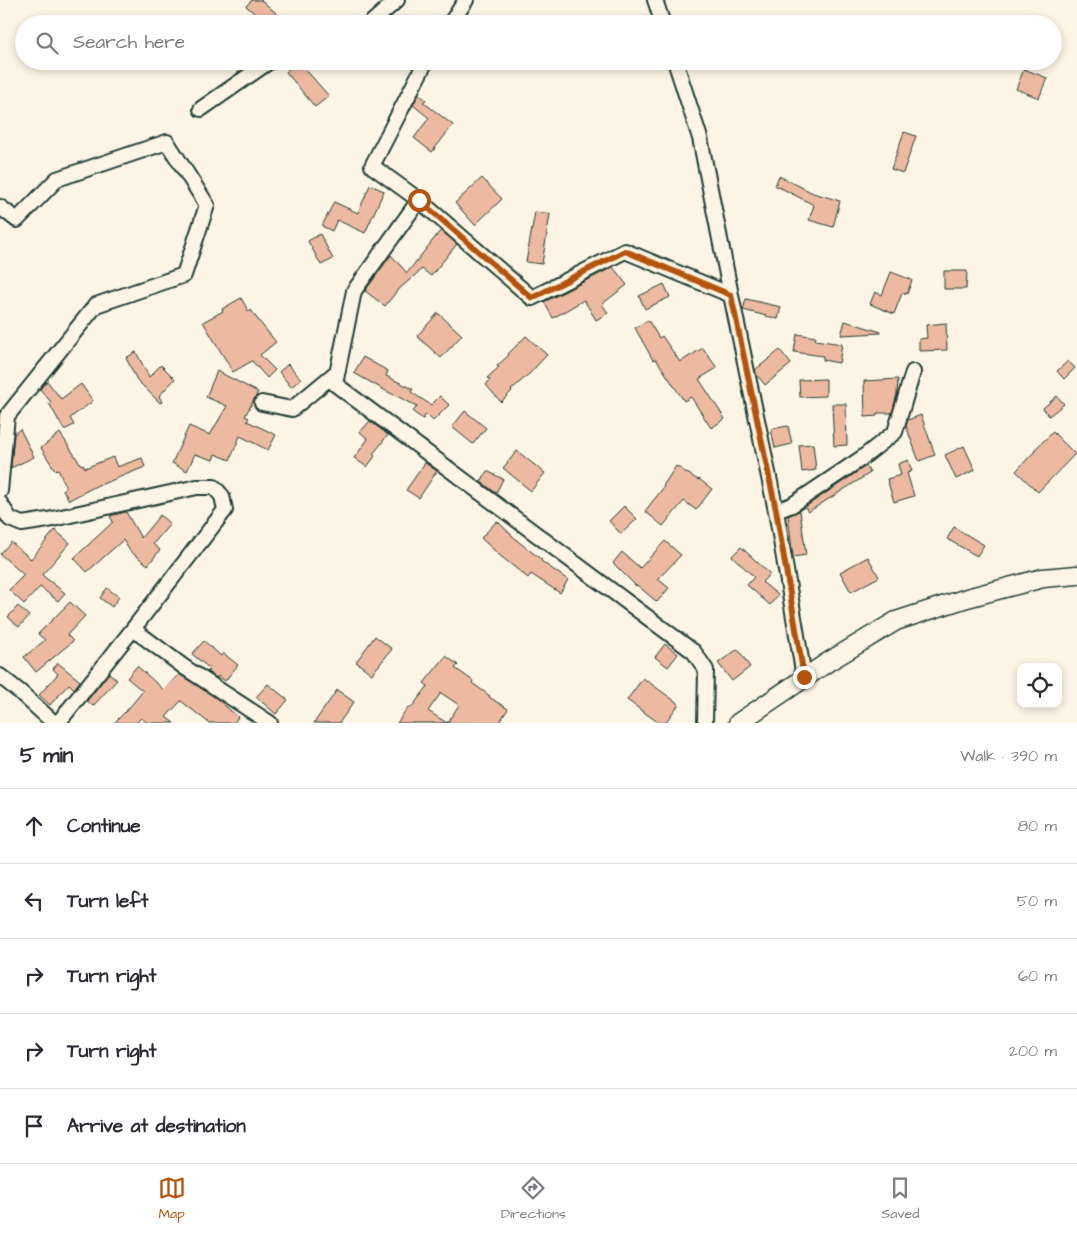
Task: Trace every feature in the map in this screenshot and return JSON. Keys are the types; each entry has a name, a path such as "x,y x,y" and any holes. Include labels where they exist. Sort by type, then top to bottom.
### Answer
{"street":[{"path":"380,15 397,0"},
{"path":"456,15 466,0"},
{"path":"655,0 659,15"},
{"path":"201,109 257,70"},
{"path":"421,70 372,166 419,200 532,298 625,251 731,295"},
{"path":"678,70 700,138 776,510 804,677"},
{"path":"0,206 17,220 57,179 167,142 207,205 184,275 96,305 7,416 0,492"},
{"path":"419,200 354,292 335,384 694,652 706,670 705,723"},
{"path":"262,403 292,409 338,371"},
{"path":"776,510 792,505 862,458 895,432 913,372"},
{"path":"0,503 10,519 22,524 197,487 214,487 222,496 225,510 58,723"},
{"path":"738,723 804,677 896,621 967,598 1043,578 1077,575"},
{"path":"133,629 184,667 270,723"},
{"path":"0,676 54,723"}],"building":[{"path":"252,0 261,0 276,13 274,15 256,15 246,6"},
{"path":"288,70 306,70 329,96 315,107 286,72"},
{"path":"1024,70 1047,78 1039,98 1016,89"},
{"path":"419,94 426,100 423,102 453,125 432,152 414,138 429,118 413,105"},
{"path":"904,132 916,136 903,173 891,169"},
{"path":"779,176 813,193 840,201 833,227 809,220 814,205 775,185"},
{"path":"482,178 502,199 475,225 455,203"},
{"path":"370,185 384,191 365,233 337,220 332,231 322,226 334,202 358,213"},
{"path":"535,212 550,214 542,264 526,262"},
{"path":"441,230 457,244 431,276 422,269 397,291 385,306 365,291 391,255 407,273"},
{"path":"320,234 333,259 321,265 308,241"},
{"path":"613,267 627,285 602,304 608,313 596,320 584,300 553,318 544,302"},
{"path":"944,271 967,271 966,289 944,289"},
{"path":"891,272 912,280 907,294 902,293 894,314 870,304 875,292 882,295"},
{"path":"664,284 670,297 645,309 639,296"},
{"path":"241,298 249,312 251,310 276,342 260,355 275,370 267,378 252,361 233,372 203,322"},
{"path":"746,299 781,307 778,319 743,310"},
{"path":"438,313 462,335 441,358 417,336"},
{"path":"648,320 659,338 662,336 680,362 703,348 717,368 699,379 725,419 711,428 691,397 684,401 656,359 653,360 635,328"},
{"path":"845,321 881,332 881,333 841,335"},
{"path":"946,323 947,350 919,351 919,339 927,338 926,325"},
{"path":"797,334 816,337 815,340 842,344 839,363 823,360 823,356 794,352"},
{"path":"526,336 547,355 501,402 486,385 490,380 487,378"},
{"path":"780,350 791,364 765,385 755,370"},
{"path":"136,352 149,377 161,365 175,379 159,396 162,402 160,403 137,380 126,358"},
{"path":"363,357 388,371 386,376 413,389 411,392 431,405 440,396 449,405 433,421 426,414 423,419 413,412 417,406 354,373"},
{"path":"1068,361 1075,368 1064,379 1057,371"},
{"path":"288,364 301,379 291,387 279,372"},
{"path":"217,371 258,392 245,416 249,418 247,421 276,435 268,450 240,436 230,460 215,454 213,460 195,454 187,471 172,463 189,426 210,435 227,406 206,397"},
{"path":"826,379 826,396 800,397 799,380"},
{"path":"898,379 897,394 892,413 877,413 877,416 865,417 864,381"},
{"path":"47,381 61,399 81,384 93,401 70,418 74,425 64,430 49,403 51,402 40,389"},
{"path":"1057,396 1064,404 1049,416 1043,408"},
{"path":"832,404 846,404 847,445 834,446"},
{"path":"465,411 486,428 473,444 452,427"},
{"path":"921,415 935,455 919,461 906,426 908,420"},
{"path":"370,421 388,435 373,454 375,456 367,467 354,458 368,439 360,432"},
{"path":"788,426 792,444 775,448 771,429"},
{"path":"20,429 34,457 11,468 14,434"},
{"path":"1053,432 1075,454 1038,492 1016,471"},
{"path":"60,433 81,465 83,464 85,468 113,457 117,467 142,458 145,467 100,484 69,500 63,490 66,488 58,469 55,470 41,448"},
{"path":"813,444 816,470 802,472 799,445"},
{"path":"964,446 975,470 956,479 945,455"},
{"path":"517,451 545,473 531,491 503,468"},
{"path":"908,460 912,471 907,473 914,496 894,502 887,479 901,475 898,464"},
{"path":"425,463 437,471 419,498 406,490"},
{"path":"676,466 712,489 696,510 684,501 663,526 645,511 664,487"},
{"path":"866,466 870,473 808,512 805,507"},
{"path":"487,471 503,479 496,493 481,482"},
{"path":"624,506 637,519 621,534 609,521"},
{"path":"800,511 806,555 793,557 788,516"},
{"path":"126,512 141,538 160,515 170,524 153,544 160,550 148,565 130,551 123,540 87,572 74,558 113,522 110,516"},
{"path":"497,521 541,561 568,580 560,593 531,574 528,578 481,538"},
{"path":"954,527 984,545 977,556 947,539"},
{"path":"55,530 70,543 42,575 65,593 58,601 40,587 24,604 9,590 24,575 0,554 11,542 31,559"},
{"path":"665,541 681,555 658,579 669,588 657,602 636,586 613,563 622,552 640,568"},
{"path":"741,547 770,574 762,582 778,595 770,605 747,585 754,577 732,556"},
{"path":"868,557 879,577 851,592 840,572"},
{"path":"107,588 119,597 112,607 100,598"},
{"path":"70,602 85,616 67,635 73,641 36,672 24,657 45,640 38,634"},
{"path":"18,606 29,616 19,627 8,617"},
{"path":"375,636 392,649 372,674 356,662"},
{"path":"204,641 221,656 223,653 238,665 225,681 207,672 210,669 192,654"},
{"path":"665,644 678,654 668,667 655,657"},
{"path":"738,649 750,667 732,681 718,663"},
{"path":"446,656 458,665 455,668 473,681 472,683 508,709 499,723 447,723 397,723 408,707 411,708 428,686 424,683","holes":["441,693 459,705 447,723 428,711"]},
{"path":"58,663 80,681 74,689 69,684 50,705 39,695 58,674 53,669"},
{"path":"137,666 164,690 179,674 216,698 238,717 234,723 209,723 181,701 166,717 174,723 148,723 141,718 136,723 114,723 143,691 127,678"},
{"path":"109,673 117,680 93,706 87,701"},
{"path":"643,678 679,704 665,723 659,723 627,700"},
{"path":"268,684 288,700 276,714 256,697"},
{"path":"337,690 354,702 339,723 314,723"}],"route":[{"path":"419,200 532,298 625,251 731,295 776,510 804,677"}]}
